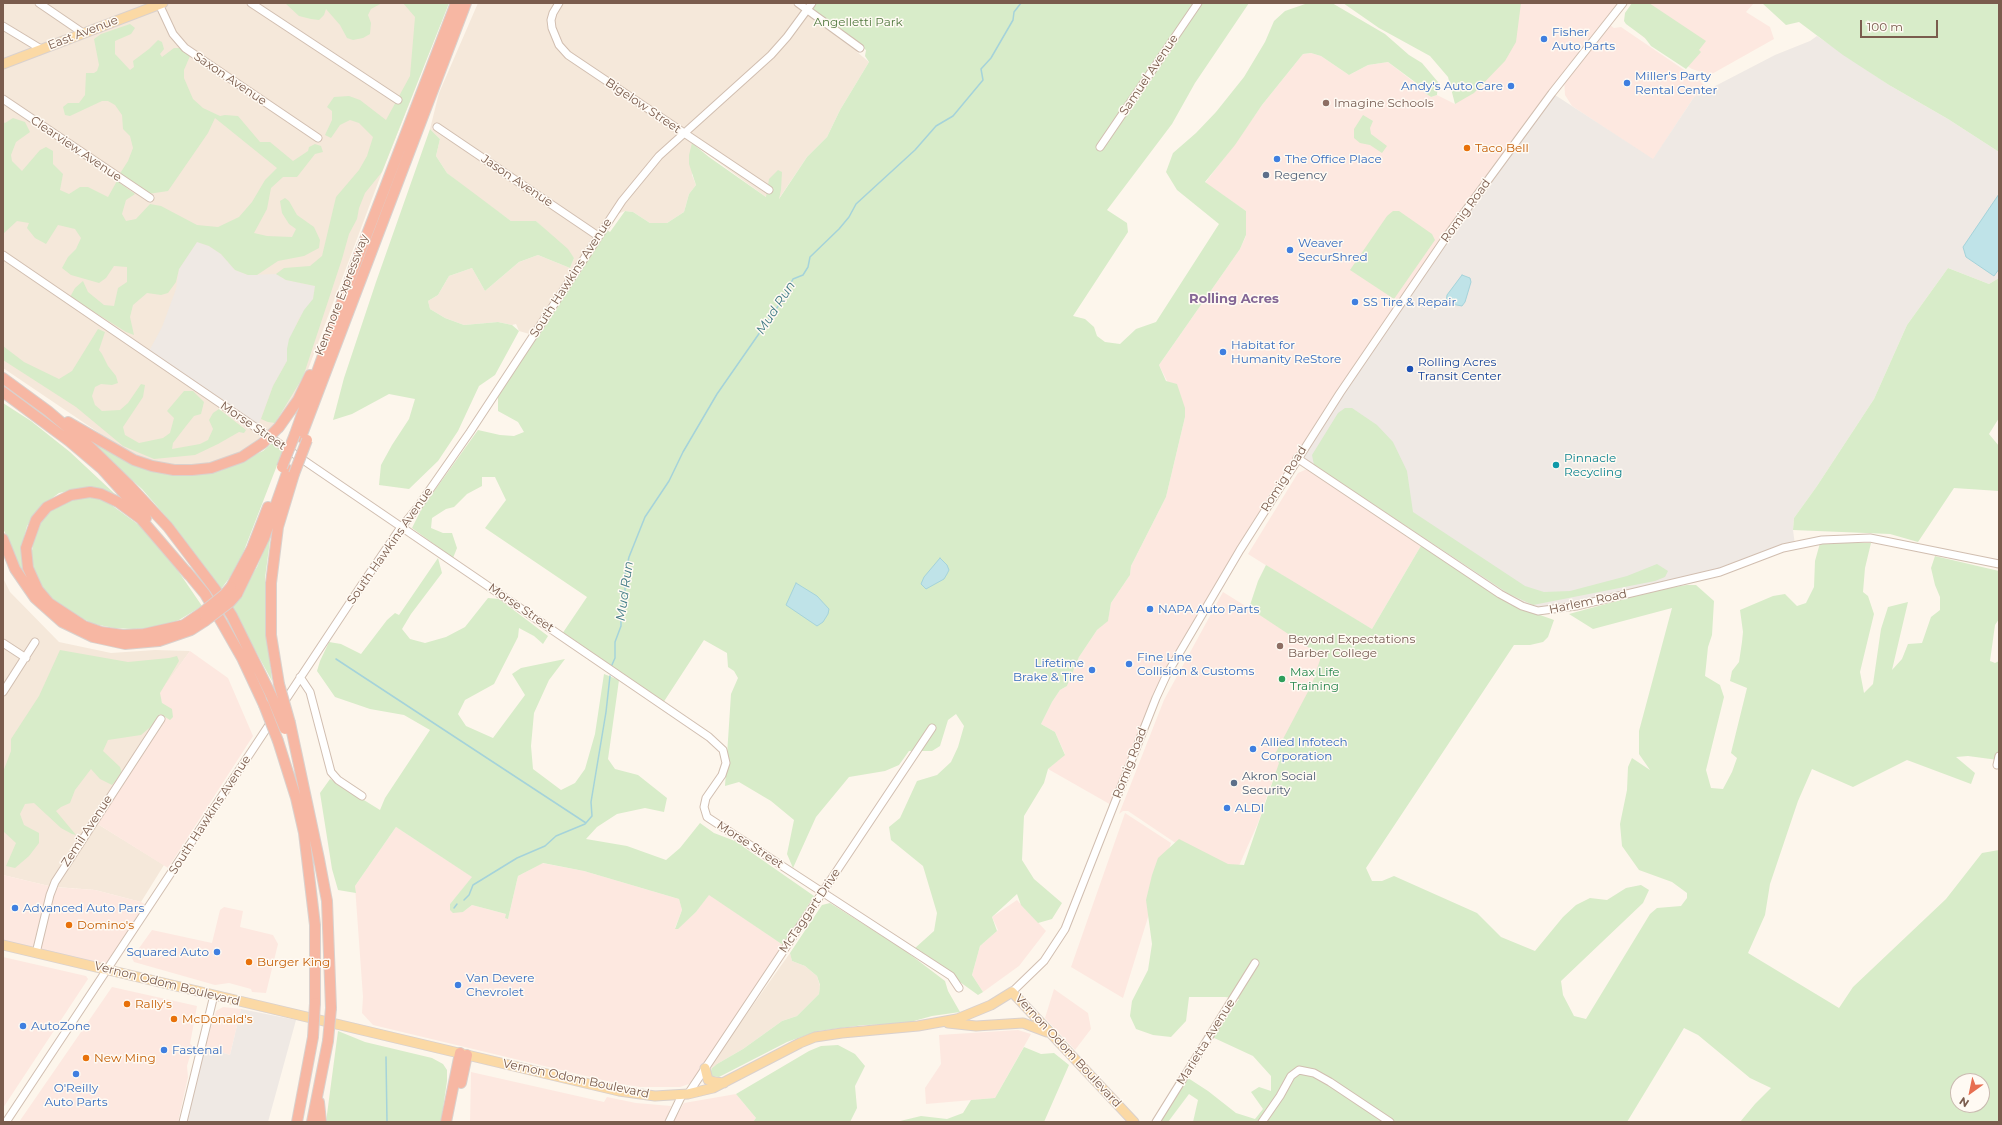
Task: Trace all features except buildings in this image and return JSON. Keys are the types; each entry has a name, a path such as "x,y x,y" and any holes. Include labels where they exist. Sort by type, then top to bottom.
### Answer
{"highway":[{"name":"Kenmore Expressway","path":"331,332 354,268 456,3"},
{"name":"Kenmore Expressway","path":"301,437 466,3"},
{"path":"48,411 126,456 143,463 168,469 192,470 211,468 242,457 263,443 279,428 298,400 331,332"},
{"path":"297,1122 313,1037 316,925 304,833 296,798 278,741 264,705 242,658 225,628 205,594 141,519 118,502 101,494 90,492 71,495 47,507 36,520 26,548 26,558 32,580 49,603 84,626 96,630 123,635 144,634 184,625 204,617 230,602 234,590 264,538 301,437 331,332"},
{"path":"3,378 48,411 87,444 128,484 168,527 190,555 232,616 287,726"},
{"path":"3,392 70,441 102,469 137,508 189,575"},
{"path":"301,437 288,470 278,527 271,582 272,635 279,684 287,726 299,771 327,901 331,1008 328,1042 312,1122"},
{"path":"3,539 15,569 34,598 62,622 93,637 125,644 159,641 191,630 204,617"},
{"path":"446,1122 463,1054"},
{"path":"453,1122 463,1054"},
{"path":"318,1092 321,1122"},
{"path":"290,1122 301,1101"}],"main road":[{"name":"East Avenue","path":"3,64 157,4"},
{"name":"Vernon Odom Boulevard","path":"3,945 637,1094 685,1095 700,1092 725,1083 789,1048 815,1038 842,1033 940,1022 971,1014 992,1005 1012,992 1134,1122"},
{"path":"940,1022 976,1026 1023,1023 1052,1035"},
{"path":"705,1068 708,1080 725,1083"}],"street":[{"path":"38,3 83,33"},
{"path":"251,3 398,100"},
{"name":"Bigelow Street","path":"560,3 553,13 551,20 553,35 561,48 595,74 769,190"},
{"path":"798,3 810,6 860,48"},
{"name":"Samuel Avenue","path":"1100,147 1198,3"},
{"name":"Romig Road","path":"1012,992 1044,961 1063,933 1150,710 1165,679 1240,550 1297,458 1451,231 1552,93 1623,3"},
{"name":"Saxon Avenue","path":"157,4 173,34 185,48 318,138"},
{"name":"South Hawkins Avenue","path":"6,1122 108,970 300,677 402,527 470,432 598,236 651,164 771,55 810,6"},
{"path":"3,26 41,49"},
{"name":"Clearview Avenue","path":"3,99 150,198"},
{"name":"Jason Avenue","path":"437,127 598,236"},
{"name":"Morse Street","path":"3,255 709,737 723,750 726,763 722,775 706,798 704,807 708,816 951,976 959,988"},
{"name":"Harlem Road","path":"1297,458 1500,594 1522,606 1538,611 1576,606 1720,572 1783,548 1822,540 1870,538 1999,564"},
{"path":"3,692 35,642"},
{"path":"3,643 26,658"},
{"path":"300,677 310,692 331,772 338,780 362,796"},
{"name":"Zemil Avenue","path":"36,953 54,882 161,719"},
{"name":"McTaggart Drive","path":"669,1122 685,1095 705,1068 932,728"},
{"path":"1997,765 1999,756"},
{"name":"Marietta Avenue","path":"1156,1122 1255,963"},
{"path":"183,1122 214,995"},
{"path":"1262,1122 1280,1096 1291,1076 1299,1070 1309,1071 1330,1082 1390,1122"}],"shaded area":[{"path":"3,3 162,3 3,64"},
{"path":"168,3 449,3 382,172 303,383 289,408 258,441 246,449 218,461 201,465 181,465 149,461 117,445 3,368 3,67"},
{"path":"478,3 815,3 814,5 852,42 857,52 869,62 840,110 827,137 807,157 778,200 766,197 692,143 692,175 696,185 689,194 684,212 667,223 650,223 633,212 625,211 611,217 533,335 519,331 516,324 512,325 498,322 464,325 445,318 430,309 428,301 438,295 449,276 472,268 485,291 519,262 538,255 570,268 574,258 536,221 511,221 473,194 447,173 436,156 440,139 430,129 439,93"},
{"path":"1519,3 1623,3 1607,23 1614,28 1621,27 1699,80 1708,89 1694,97 1653,160 1572,106 1565,95 1564,78 1340,393 1167,674 1113,806 1048,769 1065,754 1055,732 1041,724 1060,690 1067,686 1079,657 1097,630 1108,620 1111,603 1130,575 1131,566 1166,497 1185,417 1159,365 1240,249 1246,236 1246,211 1205,183 1262,105 1303,54 1311,53 1321,56 1349,75 1368,65 1388,62 1431,97 1437,95 1455,104"},
{"path":"1648,3 1754,3 1746,12 1770,27 1774,39 1710,75 1692,69 1650,43 1630,25"},
{"path":"1817,36 1889,85 1948,119 1999,152 1999,278 1989,284 1948,268 1907,325 1874,399 1817,486 1794,518 1793,530 1795,545 1744,564 1546,611 1522,606 1297,458 1340,393 1552,93 1653,159 1694,97 1775,55 1810,41"},
{"path":"197,242 209,246 221,254 235,270 248,275 276,274 286,280 315,286 313,299 298,320 287,349 287,361 273,386 258,426 149,351 162,327 176,289 179,269"},
{"path":"1307,469 1422,544 1372,629 1318,598 1248,554 1298,473"},
{"path":"3,578 10,592 59,642 111,653 155,650 190,651 160,693 161,719 53,887 3,875"},
{"path":"1223,592 1334,661 1270,787 1258,823 1234,877 1177,844 1128,811 1123,811 1119,814 1164,700"},
{"path":"190,651 228,678 253,736 168,868 96,823 161,722 162,703 159,693"},
{"path":"1125,813 1171,843 1123,998 1071,967"},
{"path":"96,823 164,865 141,902 95,890 56,887"},
{"path":"396,827 473,877 450,904 463,912 472,905 506,914 508,919 518,876 542,863 584,871 679,899 682,910 675,928 678,928 696,912 709,894 783,945 698,1073 689,1084 680,1087 640,1087 615,1083 373,1025 362,1013 363,997 355,886"},
{"path":"3,875 53,887 95,890 141,902 150,907 108,970 3,945"},
{"path":"1017,900 1046,931 1019,966 983,992 972,975 980,946 998,930 992,917"},
{"path":"224,907 243,911 240,927 273,935 278,944 266,993 252,992 251,989 229,983 215,985 134,962 132,958 152,930 212,943 220,910"},
{"path":"790,953 792,961 805,966 817,976 820,986 819,994 797,1016 782,1021 743,1049 717,1064 712,1068 711,1072 709,1067"},
{"path":"3,957 86,976 88,979 3,1108"},
{"path":"112,987 197,1006 190,1044 193,1046 187,1066 188,1077 178,1122 19,1122"},
{"path":"1054,989 1088,1013 1091,1029 1075,1050 1045,1018"},
{"path":"223,1007 241,1009 230,1055 205,1047 216,1011"},
{"path":"241,1009 296,1020 268,1122 187,1121 205,1047 230,1055"},
{"path":"1018,1030 1031,1034 995,1098 926,1104 925,1088 941,1064 939,1035"},
{"path":"471,1072 604,1102 607,1097 636,1103 671,1106 666,1122 470,1122"},
{"path":"736,1094 756,1118 753,1122 673,1122 684,1103"}],"green space":[{"path":"285,3 382,3 371,9 368,15 371,23 370,34 363,38 353,40 347,38 340,25 326,9 324,15 319,20 311,19 299,16"},
{"path":"403,3 449,3 382,172 365,193 359,208 357,219 349,234 303,377 275,423 268,422 261,419 273,386 287,361 289,339 304,310 313,299 315,286 286,280 276,274 284,268 310,266 322,256 336,197 359,170 367,156 373,137 359,123 350,120 340,125 331,138 325,135 332,120 332,111 327,107 334,97 349,96 360,100 386,120 410,76 415,17"},
{"name":"Angelletti Park","path":"815,3 1249,3 1195,83 1172,124 1107,210 1127,223 1128,232 1073,316 1085,319 1094,327 1097,336 1105,342 1120,344 1136,329 1156,322 1219,224 1177,190 1166,172 1173,153 1196,133 1216,112 1244,77 1265,42 1274,21 1285,11 1308,3 1332,3 1385,34 1409,55 1422,63 1438,82 1437,95 1431,97 1425,93 1419,85 1388,62 1368,65 1349,75 1321,56 1311,53 1303,54 1262,105 1235,145 1205,182 1246,211 1246,235 1240,249 1159,365 1166,381 1177,384 1185,408 1185,417 1166,497 1131,566 1130,575 1111,603 1108,621 1097,630 1079,657 1067,686 1060,690 1041,724 1055,732 1065,755 1048,769 1044,783 1024,816 1022,860 1034,879 1062,903 1052,919 1038,923 1021,905 1017,894 992,917 997,931 980,946 972,975 983,992 978,995 914,949 934,931 937,913 923,866 891,840 889,827 900,818 917,781 937,775 951,762 958,747 964,726 956,714 948,720 940,746 932,751 909,751 899,765 885,771 849,777 816,817 793,868 787,854 794,820 771,801 739,782 725,786 731,694 738,678 734,671 728,667 727,653 704,640 663,703 562,634 587,597 485,528 506,500 495,477 482,477 482,486 467,494 454,507 446,509 432,518 431,528 443,533 452,533 457,548 453,558 412,528 422,508 478,430 500,435 514,436 524,432 518,422 498,411 498,395 607,230 610,232 625,211 633,212 650,223 667,223 684,212 689,194 696,185 689,164 689,155 692,143 709,157 766,197 769,179 778,170 782,172 779,199 807,157 827,137 840,110 869,62 865,56 866,50 816,13 813,8"},
{"path":"1343,3 1521,3 1516,42 1505,61 1474,93 1455,104 1448,77 1430,56 1379,28"},
{"path":"1632,3 1649,3 1706,41 1699,50 1701,52 1686,69 1651,46 1645,38 1626,24 1624,21 1625,13"},
{"path":"1762,3 1999,3 1999,152 1948,119 1889,85 1843,55 1799,22 1786,25"},
{"path":"130,24 135,28 131,34 115,41 115,54 130,70 134,67 133,61 158,40 162,42 164,49 160,54 162,57 174,48 180,48 190,56 184,70 184,78 193,99 203,108 220,116 238,116 260,142 270,142 293,161 308,151 309,147 315,144 321,146 323,152 315,154 297,177 283,177 271,188 267,209 254,233 267,236 292,237 296,229 289,224 282,213 280,201 285,198 289,201 297,215 314,227 320,240 319,248 304,256 278,261 257,275 248,275 235,270 221,254 209,246 197,242 179,269 176,282 168,293 161,295 147,293 133,305 130,317 134,335 126,332 70,297 75,288 83,281 88,292 104,305 114,306 118,288 127,282 127,267 114,266 106,278 99,283 71,275 62,268 68,257 76,249 81,238 75,229 58,225 46,244 35,238 27,228 29,223 17,221 3,234 3,122 5,123 13,118 25,122 30,132 16,142 11,155 12,161 22,171 40,150 46,147 53,151 53,164 63,174 60,190 69,194 80,187 88,187 108,197 117,181 135,194 126,200 122,214 126,221 136,219 150,204 161,206 197,225 218,227 239,217 252,202 265,180 277,168 215,118 208,133 168,191 148,194 119,175 128,161 133,148 130,136 123,129 122,115 115,105 108,101 102,101 70,116 65,115 63,107 68,103 79,103 85,95 86,73 94,73 97,71 99,65 94,39 101,34"},
{"path":"1363,115 1373,121 1370,128 1371,134 1387,146 1382,153 1370,145 1360,143 1354,138 1354,129"},
{"path":"430,129 440,139 436,156 447,173 511,221 536,221 568,249 574,258 570,268 538,255 519,262 485,291 472,268 449,276 438,295 428,301 430,309 445,318 464,325 498,322 512,325 519,331 495,375 479,386 458,431 438,461 409,489 379,485 381,465 409,419 415,399 389,394 352,414 333,420 344,378 376,282"},
{"path":"1393,211 1399,211 1432,234 1435,240 1394,299 1350,270 1387,216"},
{"path":"1948,268 1989,284 1999,278 1999,418 1989,434 1999,446 1999,491 1954,488 1918,542 1890,534 1793,530 1794,518 1817,486 1874,399 1907,325"},
{"path":"98,329 105,332 99,350 108,366 116,376 118,383 112,385 101,384 95,387 92,396 95,405 102,411 120,410 128,403 141,384 145,385 143,397 123,427 125,435 139,443 163,438 170,433 174,418 167,411 184,391 193,391 204,402 201,414 194,416 173,443 172,449 200,444 208,440 213,429 209,420 213,413 219,409 246,430 244,433 239,432 195,455 154,459 123,446 76,407 3,360 3,346 24,362 59,379 72,371"},
{"path":"3,403 31,421 70,452 116,495 115,496 93,488 81,488 59,493 40,507 27,526 22,545 30,587 22,573 3,528"},
{"path":"1345,408 1352,408 1377,425 1393,442 1407,471 1413,512 1525,586 1544,592 1570,591 1627,576 1657,564 1668,571 1665,577 1655,581 1533,605 1509,594 1314,465 1312,455 1338,413"},
{"path":"91,441 122,459 141,467 178,475 220,471 263,451 272,443 283,450 243,553 230,577 221,589 175,527 142,489 90,442"},
{"path":"91,496 103,499 139,525 172,562 202,606 179,620 158,627 134,629 114,628 94,624 73,614 54,600 39,584 34,572 31,557 35,532 42,520 53,508 76,498"},
{"path":"271,533 265,578 265,612 272,681 231,606 257,567"},
{"path":"1820,543 1871,543 1865,568 1863,592 1868,596 1874,614 1860,672 1864,693 1873,684 1881,629 1888,607 1908,602 1892,670 1902,659 1908,644 1922,643 1931,617 1940,610 1940,597 1935,585 1931,568 1935,556 1999,571 1999,619 1995,625 1990,661 1995,663 1999,661 1999,765 1998,760 1968,756 1956,757 1975,773 1971,784 1907,760 1853,787 1812,769 1798,801 1770,884 1765,915 1748,953 1839,1008 1853,987 1946,899 1982,853 1999,850 1999,1122 1740,1122 1771,1088 1750,1078 1698,1035 1684,1028 1627,1122 1193,1122 1198,1100 1189,1094 1168,1122 1159,1122 1188,1078 1208,1091 1236,1113 1255,1119 1263,1109 1251,1092 1259,1087 1271,1091 1271,1076 1253,1056 1212,1037 1239,999 1225,997 1189,997 1186,1021 1171,1037 1153,1035 1136,1029 1130,1016 1132,1001 1148,970 1152,944 1146,900 1158,858 1179,839 1228,864 1244,865 1279,763 1274,756 1312,684 1320,660 1320,655 1249,608 1258,581 1266,565 1372,629 1422,544 1515,606 1554,620 1548,637 1543,642 1530,645 1514,645 1366,868 1372,881 1382,881 1394,876 1477,913 1501,937 1535,951 1563,917 1576,905 1590,898 1607,900 1626,888 1641,885 1649,890 1643,903 1561,981 1563,995 1574,1016 1586,1019 1650,914 1657,908 1681,906 1687,898 1687,893 1672,882 1639,870 1622,846 1620,824 1627,790 1628,767 1632,758 1650,770 1639,754 1639,731 1672,608 1593,629 1569,614 1661,589 1687,585 1696,585 1714,601 1712,635 1708,647 1705,676 1720,685 1724,697 1706,770 1711,788 1723,789 1732,772 1737,758 1731,753 1747,688 1730,681 1732,671 1739,662 1742,642 1743,632 1740,610 1773,596 1785,594 1797,606 1806,603 1814,587 1815,561"},
{"path":"438,558 442,573 411,614 402,629 410,639 425,643 446,637 465,627 488,598 499,599 548,636 543,644 534,636 519,628 518,637 494,684 465,700 458,714 466,726 493,738 525,695 512,674 521,668 565,659 549,680 534,713 531,746 533,769 561,790 575,783 585,769 595,734 604,674 619,680 608,759 615,769 638,775 667,798 664,812 645,808 617,814 597,827 586,839 627,846 666,860 680,848 700,823 714,833 735,841 814,896 783,945 709,895 696,912 678,929 675,929 682,910 679,899 584,871 543,863 518,876 508,919 505,918 506,914 472,905 463,912 453,913 450,910 450,904 472,877 396,827 355,886 356,893 338,890 332,869 320,793 330,779 380,810 385,798 430,730 404,715 370,709 335,697 317,671 320,661 329,642 341,644 361,654 387,620 395,613 399,615"},
{"path":"60,650 128,662 177,656 179,661 160,693 162,703 172,709 173,717 170,720 160,714 154,724 141,735 108,740 103,751 120,767 122,773 112,785 100,779 91,769 75,790 70,803 56,811 76,835 61,828 34,803 25,804 20,814 24,825 39,833 39,843 29,856 15,868 6,866 16,843 3,831 3,772 11,751 11,739 39,696"},
{"path":"830,903 903,949 945,981 948,991 960,1012 932,1016 903,1024 864,1025 818,1031 787,1042 719,1077 709,1076 712,1068 717,1064 743,1049 782,1021 797,1016 819,994 820,985 817,976 805,966 792,961 790,953 822,905"},
{"path":"338,1031 365,1042 432,1058 443,1064 447,1070 447,1081 441,1122 326,1122"},
{"path":"838,1045 855,1054 865,1066 855,1086 857,1108 850,1122 753,1122 756,1118 736,1094 809,1051 821,1046"},
{"path":"1024,1047 1041,1054 1054,1053 1069,1065 1044,1122 896,1122 921,1116 947,1119 963,1113 971,1100 995,1098"}],"water":[{"path":"1999,194 1999,269 1994,276 1966,257 1963,247"},
{"path":"1462,275 1470,278 1471,282 1465,302 1462,306 1446,303 1447,295"},
{"path":"940,558 947,565 949,570 944,579 926,589 921,584 924,577"},
{"path":"796,583 817,596 829,609 823,622 817,626 786,605"}],"waterway":[{"name":"Mud Run","path":"611,667 615,658 615,642 621,626 621,613 625,592 625,574 629,557 645,517 669,481 683,452 717,394 781,302 793,279 803,275 808,267 810,257 839,229 849,217 856,204 915,150 936,126 953,116 983,80 981,69 991,58 1013,20 1014,12 1021,3"},
{"path":"336,659 586,823"},
{"name":"Mud Run","path":"464,900 469,895 473,885 517,858 545,846 556,836 585,824 592,816 591,802 606,712 610,676"},
{"name":"Mud Run","path":"454,908 457,904"},
{"name":"Mud Run","path":"386,1057 387,1122"}],"place":[{"name":"Fisher Auto Parts","path":"1544,39"},
{"name":"Miller's Party Rental Center","path":"1627,83"},
{"name":"Andy's Auto Care","path":"1511,86"},
{"name":"Imagine Schools","path":"1326,103"},
{"name":"Taco Bell","path":"1467,148"},
{"name":"The Office Place","path":"1277,159"},
{"name":"Regency","path":"1266,175"},
{"name":"Weaver SecurShred","path":"1290,250"},
{"name":"SS Tire & Repair","path":"1355,302"},
{"name":"Habitat for Humanity ReStore","path":"1223,352"},
{"name":"Rolling Acres Transit Center","path":"1410,369"},
{"name":"Pinnacle Recycling","path":"1556,465"},
{"name":"NAPA Auto Parts","path":"1150,609"},
{"name":"Beyond Expectations Barber College","path":"1280,646"},
{"name":"Fine Line Collision & Customs","path":"1129,664"},
{"name":"Lifetime Brake & Tire","path":"1092,670"},
{"name":"Max Life Training","path":"1282,679"},
{"name":"Allied Infotech Corporation","path":"1253,749"},
{"name":"Akron Social Security","path":"1234,783"},
{"name":"ALDI","path":"1227,808"},
{"name":"Advanced Auto Pars","path":"15,908"},
{"name":"Domino's","path":"69,925"},
{"name":"Squared Auto","path":"217,952"},
{"name":"Burger King","path":"249,962"},
{"name":"Van Devere Chevrolet","path":"458,985"},
{"name":"Rally's","path":"127,1004"},
{"name":"McDonald's","path":"174,1019"},
{"name":"AutoZone","path":"23,1026"},
{"name":"Fastenal","path":"164,1050"},
{"name":"New Ming","path":"86,1058"},
{"name":"O'Reilly Auto Parts","path":"76,1074"}],"district":[{"name":"Rolling Acres","path":"1234,299"}]}
